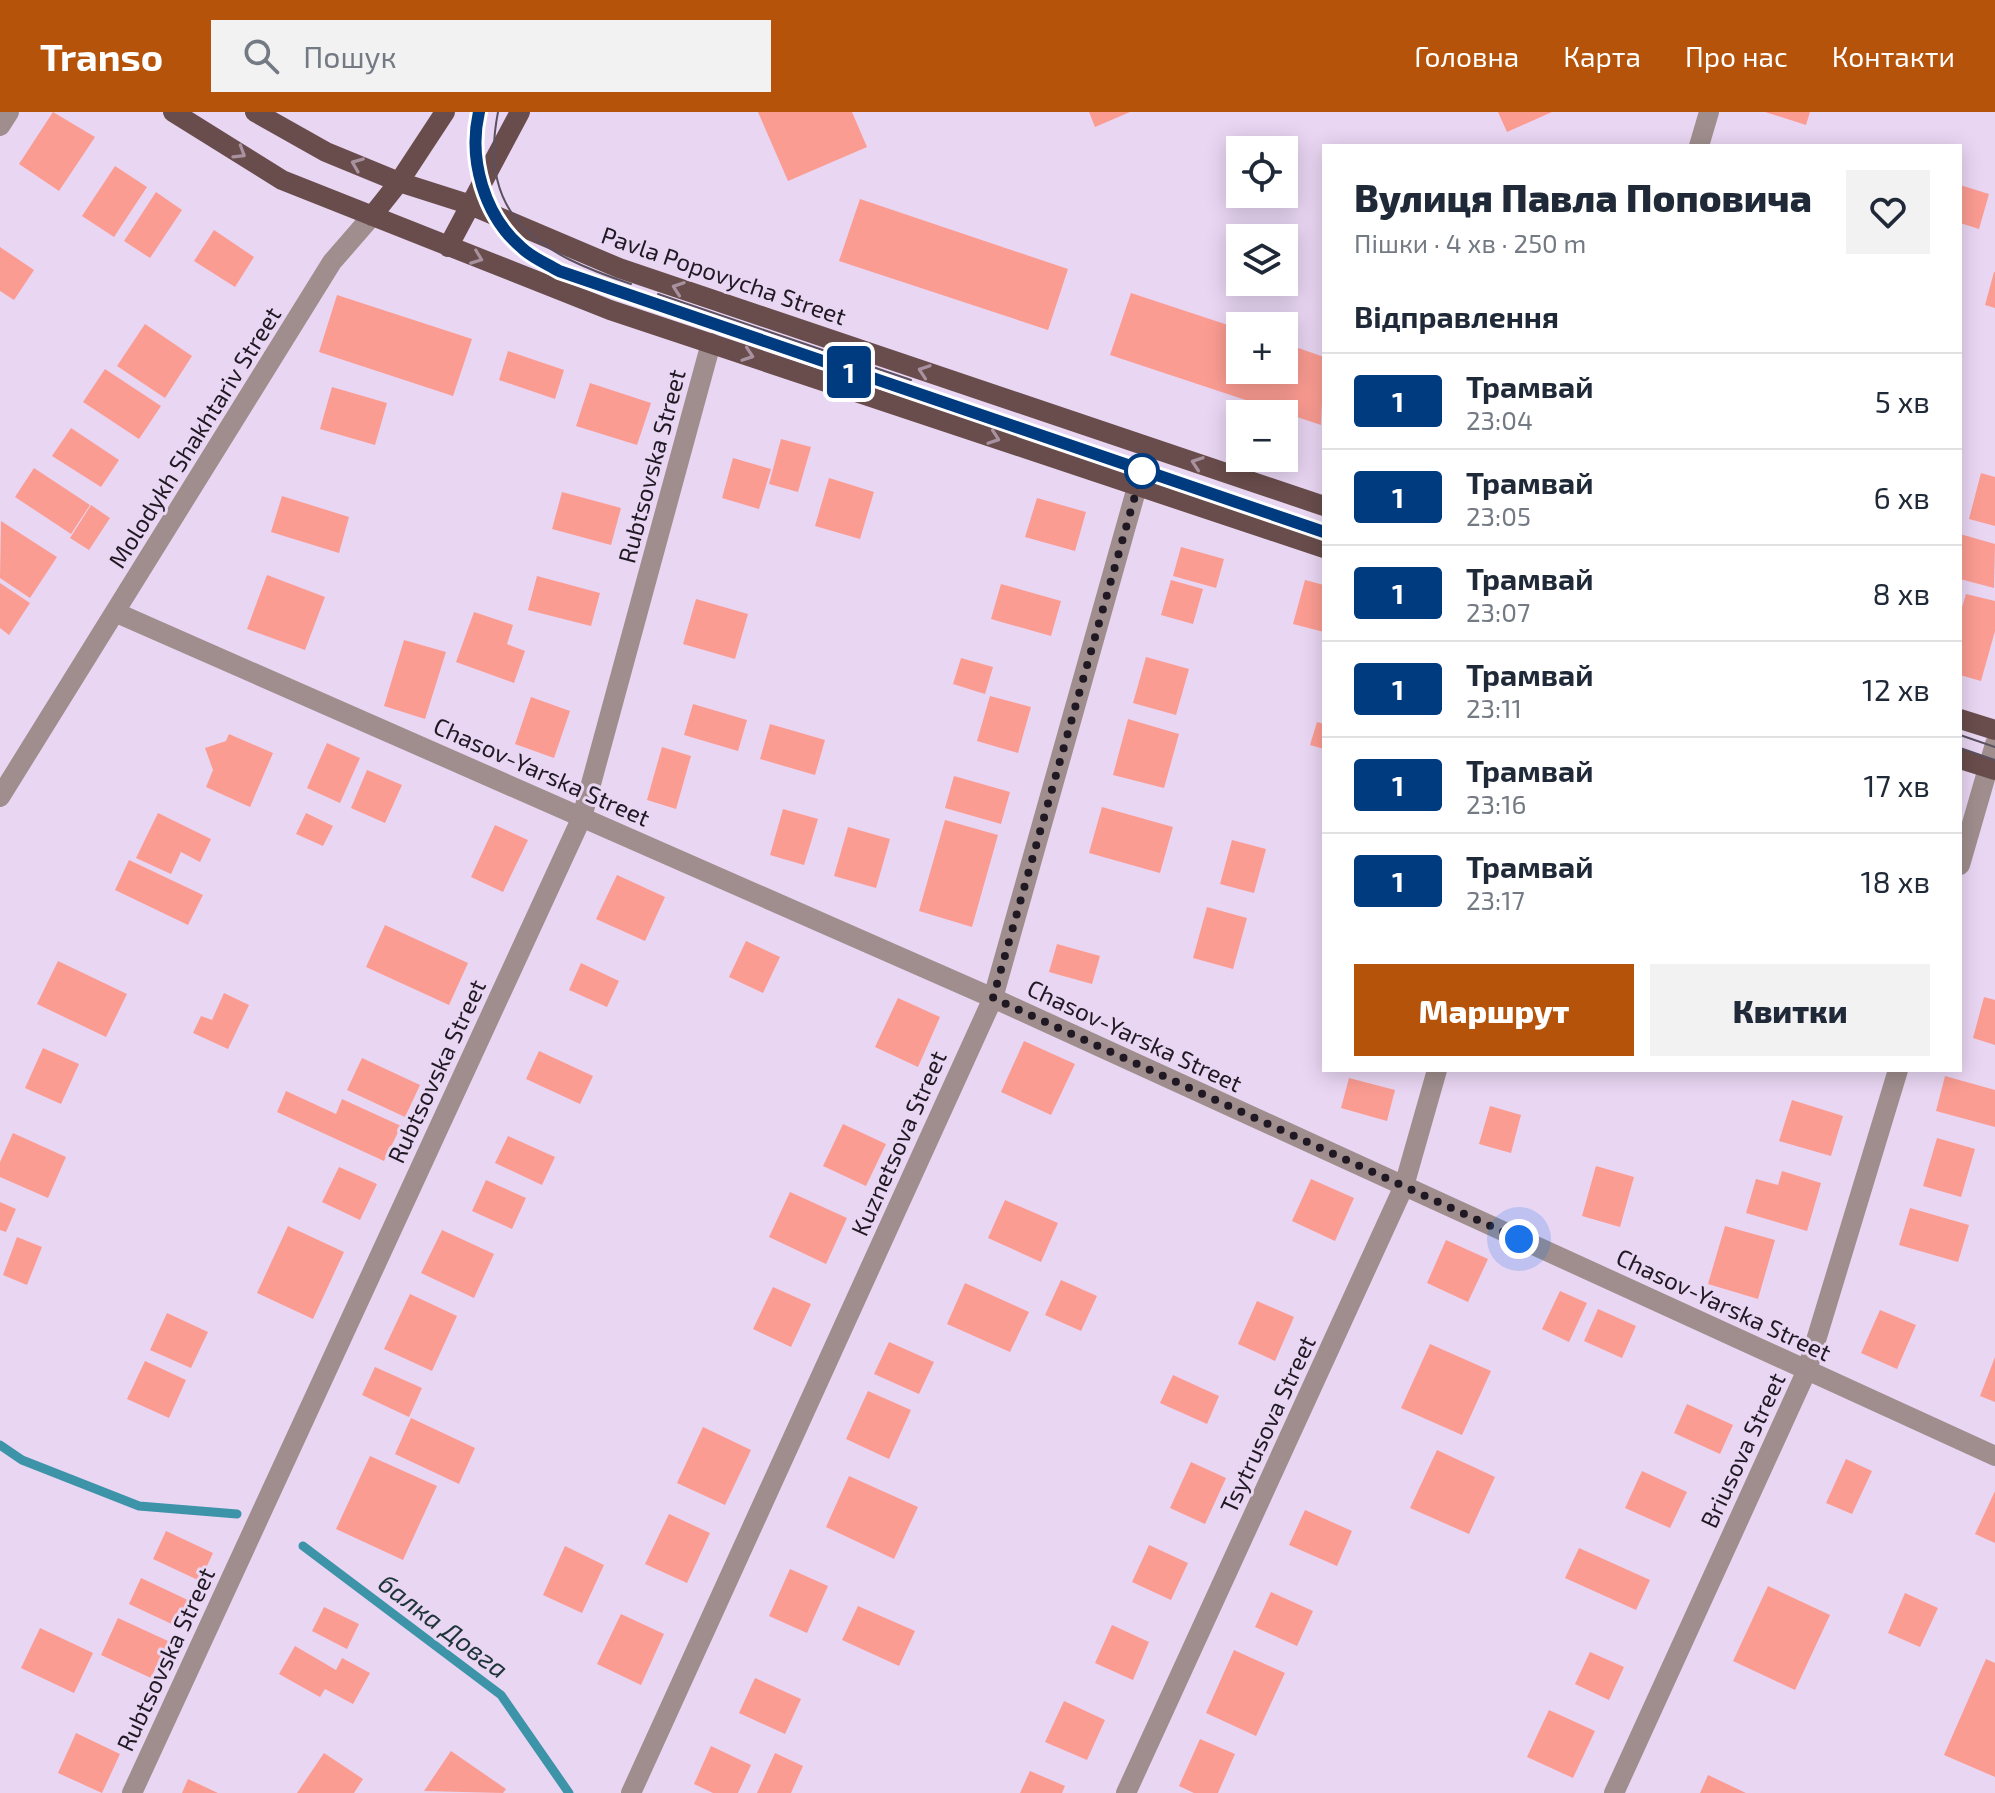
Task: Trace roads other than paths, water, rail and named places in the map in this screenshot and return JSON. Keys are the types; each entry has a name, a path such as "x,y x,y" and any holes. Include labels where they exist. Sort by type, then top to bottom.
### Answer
{"main road":[{"path":"173,112 282,180 610,310 1322,547"},
{"name":"Pavla Popovycha Street","path":"255,112 326,152 399,182 468,204 619,268 1322,505"},
{"name":"Molodykh Shakhtariv Street","path":"372,216 399,182 445,112"},
{"path":"448,247 468,204 520,112"},
{"path":"1962,720 1995,730"},
{"path":"1962,760 1992,769"}],"street":[{"path":"0,126 9,112"},
{"path":"1700,144 1709,112"},
{"name":"Molodykh Shakhtariv Street","path":"0,797 332,262 372,216"},
{"name":"Rubtsovska Street","path":"132,1793 582,817 711,343"},
{"name":"Kuznetsova Street","path":"631,1793 993,998 1137,487"},
{"name":"Chasov-Yarska Street","path":"117,613 993,998 1995,1456"},
{"path":"1962,859 1992,769 1995,744"},
{"name":"Tsytrusova Street","path":"1126,1793 1404,1186 1436,1072"},
{"name":"Briusova Street","path":"1614,1793 1807,1370 1897,1072"}],"waterway":[{"name":"балка Довга","path":"0,1445 22,1460 139,1506 237,1514"},
{"name":"балка Довга","path":"303,1546 501,1695 569,1793"}],"tram line":[{"path":"479,112 476,149 482,186 489,203 498,220 522,248 559,271 1322,531"},
{"name":"1","path":"479,112 473,139 481,182 495,216 522,249 559,271 1322,531"},
{"path":"498,112 494,149 497,180 507,206 523,227 569,260 631,284"},
{"path":"658,294 911,380"},
{"path":"1962,736 1995,747"},
{"path":"1962,749 1995,760"}]}
